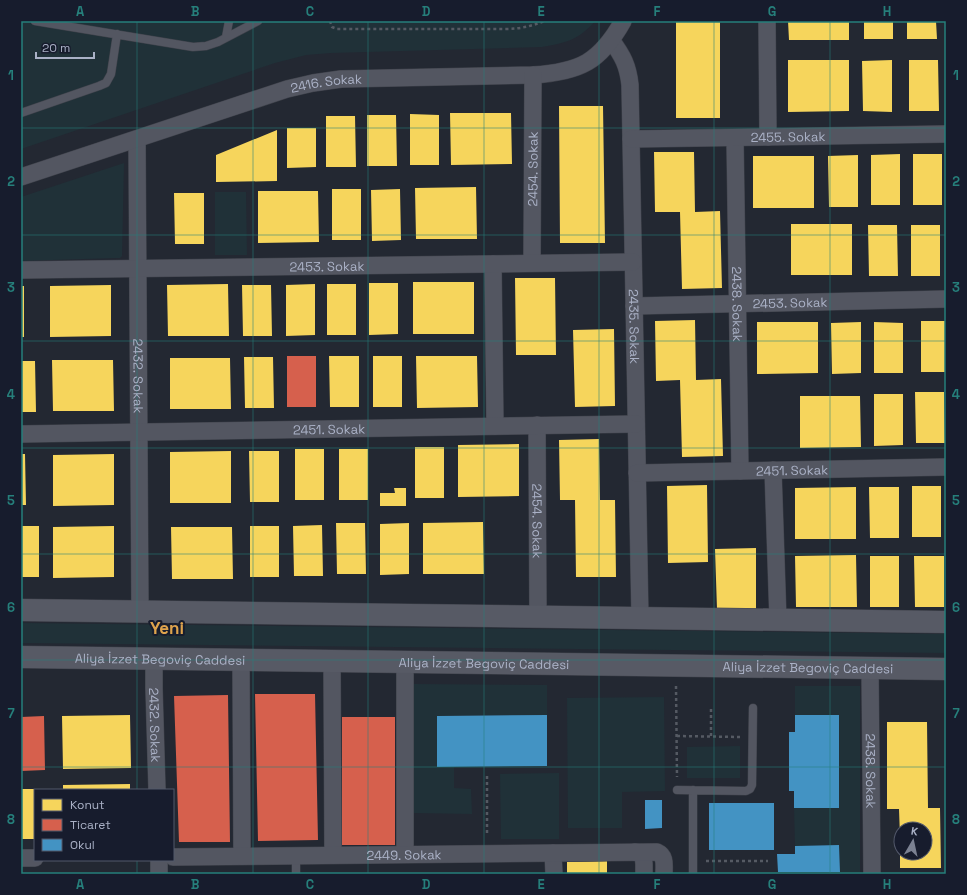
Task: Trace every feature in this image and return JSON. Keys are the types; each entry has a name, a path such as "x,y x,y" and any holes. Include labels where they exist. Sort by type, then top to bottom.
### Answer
{"main road":[{"path":"21,610 946,622"},
{"name":"Aliya İzzet Begoviç Caddesi","path":"21,657 946,669"}],"street":[{"name":"2416. Sokak","path":"21,177 287,89 313,83 342,78 533,75 565,71 580,67 592,60 611,40 623,21"},
{"path":"767,21 768,137"},
{"name":"2435. Sokak","path":"611,40 620,51 628,73 630,85 640,618"},
{"name":"2454. Sokak","path":"532,263 533,75"},
{"name":"2455. Sokak","path":"631,139 946,134"},
{"name":"2438. Sokak","path":"735,138 740,471"},
{"name":"2432. Sokak","path":"137,139 140,612"},
{"name":"2453. Sokak","path":"21,270 633,262"},
{"path":"493,264 495,426"},
{"name":"2453. Sokak","path":"634,306 946,299"},
{"name":"2451. Sokak","path":"21,434 636,424"},
{"name":"2454. Sokak","path":"536,425 538,617"},
{"name":"2451. Sokak","path":"637,473 946,467"},
{"path":"773,470 778,620"},
{"name":"2432. Sokak","path":"154,659 157,789"},
{"path":"241,660 242,856"},
{"path":"332,661 333,855"},
{"path":"405,662 405,854"},
{"name":"2438. Sokak","path":"870,668 872,874"},
{"path":"554,853 554,874"},
{"name":"2449. Sokak","path":"174,857 554,853 644,860"},
{"path":"644,860 660,853 664,860 664,874"},
{"path":"21,858 34,858"},
{"path":"159,861 159,874"}],"lane":[{"path":"35,21 193,47 206,46 258,21"},
{"path":"226,37 229,21"},
{"path":"21,113 106,83 110,74 117,34"},
{"path":"677,790 746,791 750,789 752,785 753,708"},
{"path":"693,790 693,874"},
{"path":"296,855 296,874"}],"path":[{"path":"330,21 332,27 336,29 519,29 545,21"},
{"path":"676,685 677,790"},
{"path":"711,709 711,736"},
{"path":"677,736 753,737"},
{"path":"486,776 487,854"},
{"path":"693,861 768,861"}],"shaded area":[{"path":"21,21 595,21 583,33 571,40 542,47 306,55 275,63 21,149"},
{"path":"124,163 122,256 120,258 21,261 21,197"},
{"path":"215,192 246,192 247,255 215,255"},
{"path":"21,623 946,634 946,653 21,643"},
{"path":"414,684 547,685 547,715 437,716 437,767 454,767 454,788 471,789 472,814 414,813"},
{"path":"795,686 860,686 860,872 840,872 839,845 795,846 794,808 839,808 839,716 795,715"},
{"path":"664,697 665,791 622,792 622,828 568,828 567,698"},
{"path":"740,746 740,778 687,778 687,747"},
{"path":"559,773 559,839 501,839 500,774"}],"building: Konut":[{"path":"676,21 720,21 720,118 676,118"},
{"path":"788,21 849,21 849,40 789,40"},
{"path":"864,21 893,21 893,39 864,39"},
{"path":"907,21 936,21 937,39 907,39"},
{"path":"788,60 849,60 849,111 788,112"},
{"path":"892,60 892,112 863,111 862,61"},
{"path":"909,60 938,60 939,111 909,111"},
{"path":"559,106 603,106 605,243 560,243"},
{"path":"450,113 511,113 512,164 451,165"},
{"path":"410,114 439,115 439,165 410,165"},
{"path":"367,115 396,115 397,166 367,166"},
{"path":"326,116 355,116 356,167 326,167"},
{"path":"287,128 316,128 316,167 287,168"},
{"path":"277,130 277,181 216,182 216,155"},
{"path":"654,152 694,152 695,212 720,211 722,288 682,289 680,212 655,212"},
{"path":"900,154 900,205 871,205 871,155"},
{"path":"913,154 942,154 942,205 913,205"},
{"path":"858,155 858,207 829,207 828,156"},
{"path":"753,156 814,156 814,208 753,208"},
{"path":"476,187 477,239 416,239 415,188"},
{"path":"332,189 361,189 361,240 332,240"},
{"path":"400,189 401,240 372,241 371,190"},
{"path":"258,191 318,191 319,242 258,243"},
{"path":"174,193 204,193 204,244 175,244"},
{"path":"791,224 852,224 852,275 791,275"},
{"path":"868,225 897,225 898,276 869,276"},
{"path":"911,225 940,225 940,276 911,276"},
{"path":"515,278 555,278 556,355 516,355"},
{"path":"413,282 474,282 474,334 413,334"},
{"path":"369,283 398,283 398,334 369,335"},
{"path":"228,284 229,336 168,336 167,285"},
{"path":"315,284 315,335 286,336 286,285"},
{"path":"327,284 356,284 356,335 327,335"},
{"path":"111,285 111,336 50,337 50,286"},
{"path":"242,285 271,285 272,336 243,336"},
{"path":"21,286 24,286 24,337 21,337"},
{"path":"695,320 696,380 721,379 723,456 682,457 680,380 656,381 655,321"},
{"path":"921,321 946,321 946,372 921,372"},
{"path":"757,322 818,322 818,373 757,374"},
{"path":"861,322 861,373 832,374 831,323"},
{"path":"874,322 903,323 903,373 874,373"},
{"path":"614,329 615,406 575,407 573,330"},
{"path":"329,356 359,356 359,407 330,407"},
{"path":"373,356 402,356 402,407 373,407"},
{"path":"416,356 477,356 478,407 417,408"},
{"path":"244,357 273,357 274,408 245,408"},
{"path":"170,358 230,358 231,409 170,409"},
{"path":"52,360 113,360 114,411 53,411"},
{"path":"21,361 35,361 36,412 21,412"},
{"path":"915,392 944,392 945,443 916,443"},
{"path":"874,394 903,394 903,445 874,446"},
{"path":"800,396 860,396 861,447 800,448"},
{"path":"599,439 600,500 615,500 616,577 576,577 575,500 560,500 559,440"},
{"path":"519,444 519,496 458,497 458,445"},
{"path":"415,447 444,447 444,498 415,498"},
{"path":"295,449 324,449 324,500 295,500"},
{"path":"339,449 368,449 368,500 339,500"},
{"path":"231,451 231,503 170,503 170,452"},
{"path":"249,451 279,451 279,502 250,502"},
{"path":"21,454 25,454 26,505 21,505"},
{"path":"114,454 114,505 53,506 53,455"},
{"path":"707,485 708,562 668,563 667,486"},
{"path":"912,486 941,486 941,537 912,537"},
{"path":"856,487 856,539 795,539 795,488"},
{"path":"869,487 899,487 899,538 870,538"},
{"path":"394,488 406,488 406,506 380,506 380,493 395,493"},
{"path":"483,522 484,574 423,574 423,523"},
{"path":"336,523 365,523 366,574 337,574"},
{"path":"409,523 409,574 380,575 380,524"},
{"path":"322,525 323,576 294,576 293,526"},
{"path":"21,526 39,526 39,577 21,577"},
{"path":"114,526 114,577 53,578 53,527"},
{"path":"250,526 279,526 279,577 250,577"},
{"path":"171,527 232,527 233,579 172,579"},
{"path":"756,548 756,609 717,609 715,549"},
{"path":"856,555 857,607 796,607 795,556"},
{"path":"870,556 899,556 899,607 870,607"},
{"path":"914,556 944,556 944,607 915,607"},
{"path":"130,715 131,768 63,769 62,716"},
{"path":"887,722 927,722 928,808 940,808 941,868 900,868 900,861 933,861 933,821 899,821 899,809 887,809"},
{"path":"130,784 130,789 63,789 63,785"},
{"path":"21,789 34,789 34,839 21,839"},
{"path":"607,861 607,874 567,874 567,862"}],"building: Ticaret":[{"path":"287,356 316,356 316,407 287,407"},
{"path":"255,694 315,694 318,840 258,841"},
{"path":"228,695 230,842 179,842 174,696"},
{"path":"44,716 45,770 21,771 21,717"},
{"path":"342,717 395,717 395,845 342,845"}],"building: Okul":[{"path":"547,715 547,766 437,767 437,716"},
{"path":"795,715 839,715 839,808 794,808 794,791 789,791 789,732 795,732"},
{"path":"645,800 662,800 662,828 645,829"},
{"path":"709,803 774,803 774,850 709,850"},
{"path":"839,845 840,872 778,872 777,854 795,854 795,846"}],"district":[{"name":"Yeni","path":"167,628"}]}
